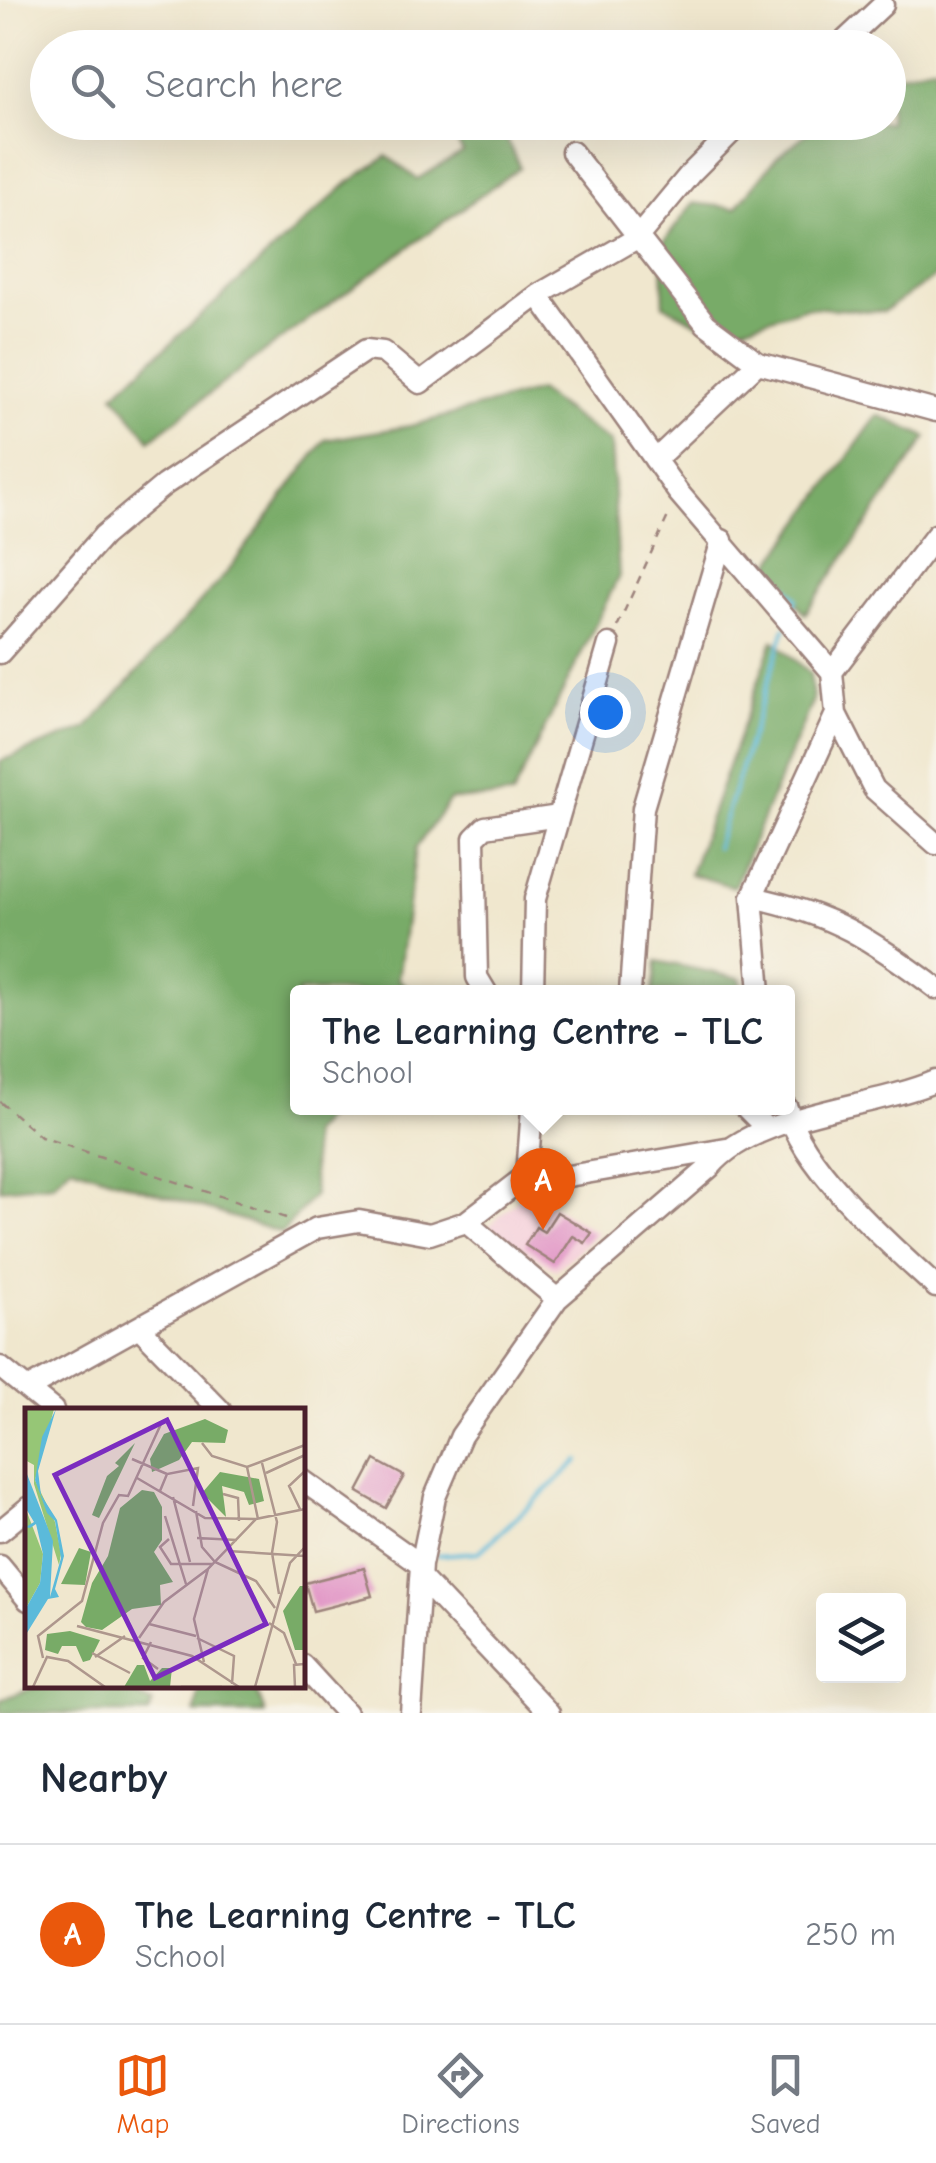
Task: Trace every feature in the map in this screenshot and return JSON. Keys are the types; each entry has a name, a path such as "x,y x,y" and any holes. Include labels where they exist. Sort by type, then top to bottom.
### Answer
{"street":[{"path":"856,30 883,5"},
{"path":"0,653 103,536 179,474 366,350 383,352 420,382 538,295 637,238 724,140"},
{"path":"572,152 706,324 758,363 936,411"},
{"path":"538,295 678,492 832,672 836,714 874,788 936,844"},
{"path":"655,460 758,363"},
{"path":"832,672 936,535"},
{"path":"630,985 643,808 722,540"},
{"path":"533,985 535,898 609,644"},
{"path":"759,985 752,897 836,714"},
{"path":"482,985 477,977 474,838 486,827 559,816"},
{"path":"752,897 810,909 880,946 936,988"},
{"path":"795,1115 931,1090"},
{"path":"29,1388 317,1228 359,1221 430,1234 466,1222 527,1175 531,1115"},
{"path":"753,1115 767,1129"},
{"path":"527,1175 545,1180 726,1149 789,1116 844,1198 936,1288"},
{"path":"410,1713 421,1571 435,1497 461,1436 558,1299 726,1149"},
{"path":"466,1222 558,1299"},
{"path":"139,1327 218,1408"},
{"path":"0,1368 50,1408"},
{"path":"305,1482 421,1571 550,1713"},
{"path":"0,1530 25,1510"},
{"path":"0,1566 25,1596"},
{"path":"305,1668 346,1713"}],"path":[{"path":"609,644 678,492"},
{"path":"0,1102 41,1136 317,1228"}],"shaded area":[{"path":"528,1190 598,1233 556,1270 488,1227"}],"green space":[{"path":"936,65 936,276 883,312 807,307 718,334 664,305 661,246 693,203 736,208 777,157 798,140 906,140 906,72"},
{"path":"456,140 507,140 520,167 262,353 150,440 114,394 348,183 387,156 417,179 463,152"},
{"path":"538,391 611,443 619,576 512,796 450,800 416,848 398,979 405,985 290,985 290,1115 329,1115 311,1134 314,1195 282,1233 71,1166 53,1184 0,1189 0,761 87,728 228,571 325,440 410,426"},
{"path":"878,415 927,437 805,614 769,566"},
{"path":"773,640 810,673 813,700 734,887 690,874"},
{"path":"657,961 740,978 742,985 654,985"},
{"path":"32,1688 121,1688 153,1703 149,1713 0,1713 0,1700"},
{"path":"200,1688 256,1688 265,1713 195,1713"}],"building":[{"path":"557,1212 592,1233 585,1243 573,1236 555,1264 525,1245 536,1227 544,1232"},
{"path":"375,1460 404,1476 386,1508 358,1492"},
{"path":"364,1568 372,1596 313,1611 305,1583"}],"waterway":[{"path":"761,557 796,598 792,610"},
{"path":"716,848 785,628"},
{"path":"438,1555 479,1552 579,1460"}],"place":[{"name":"The Learning Centre - TLC","path":"543,1230"}]}
